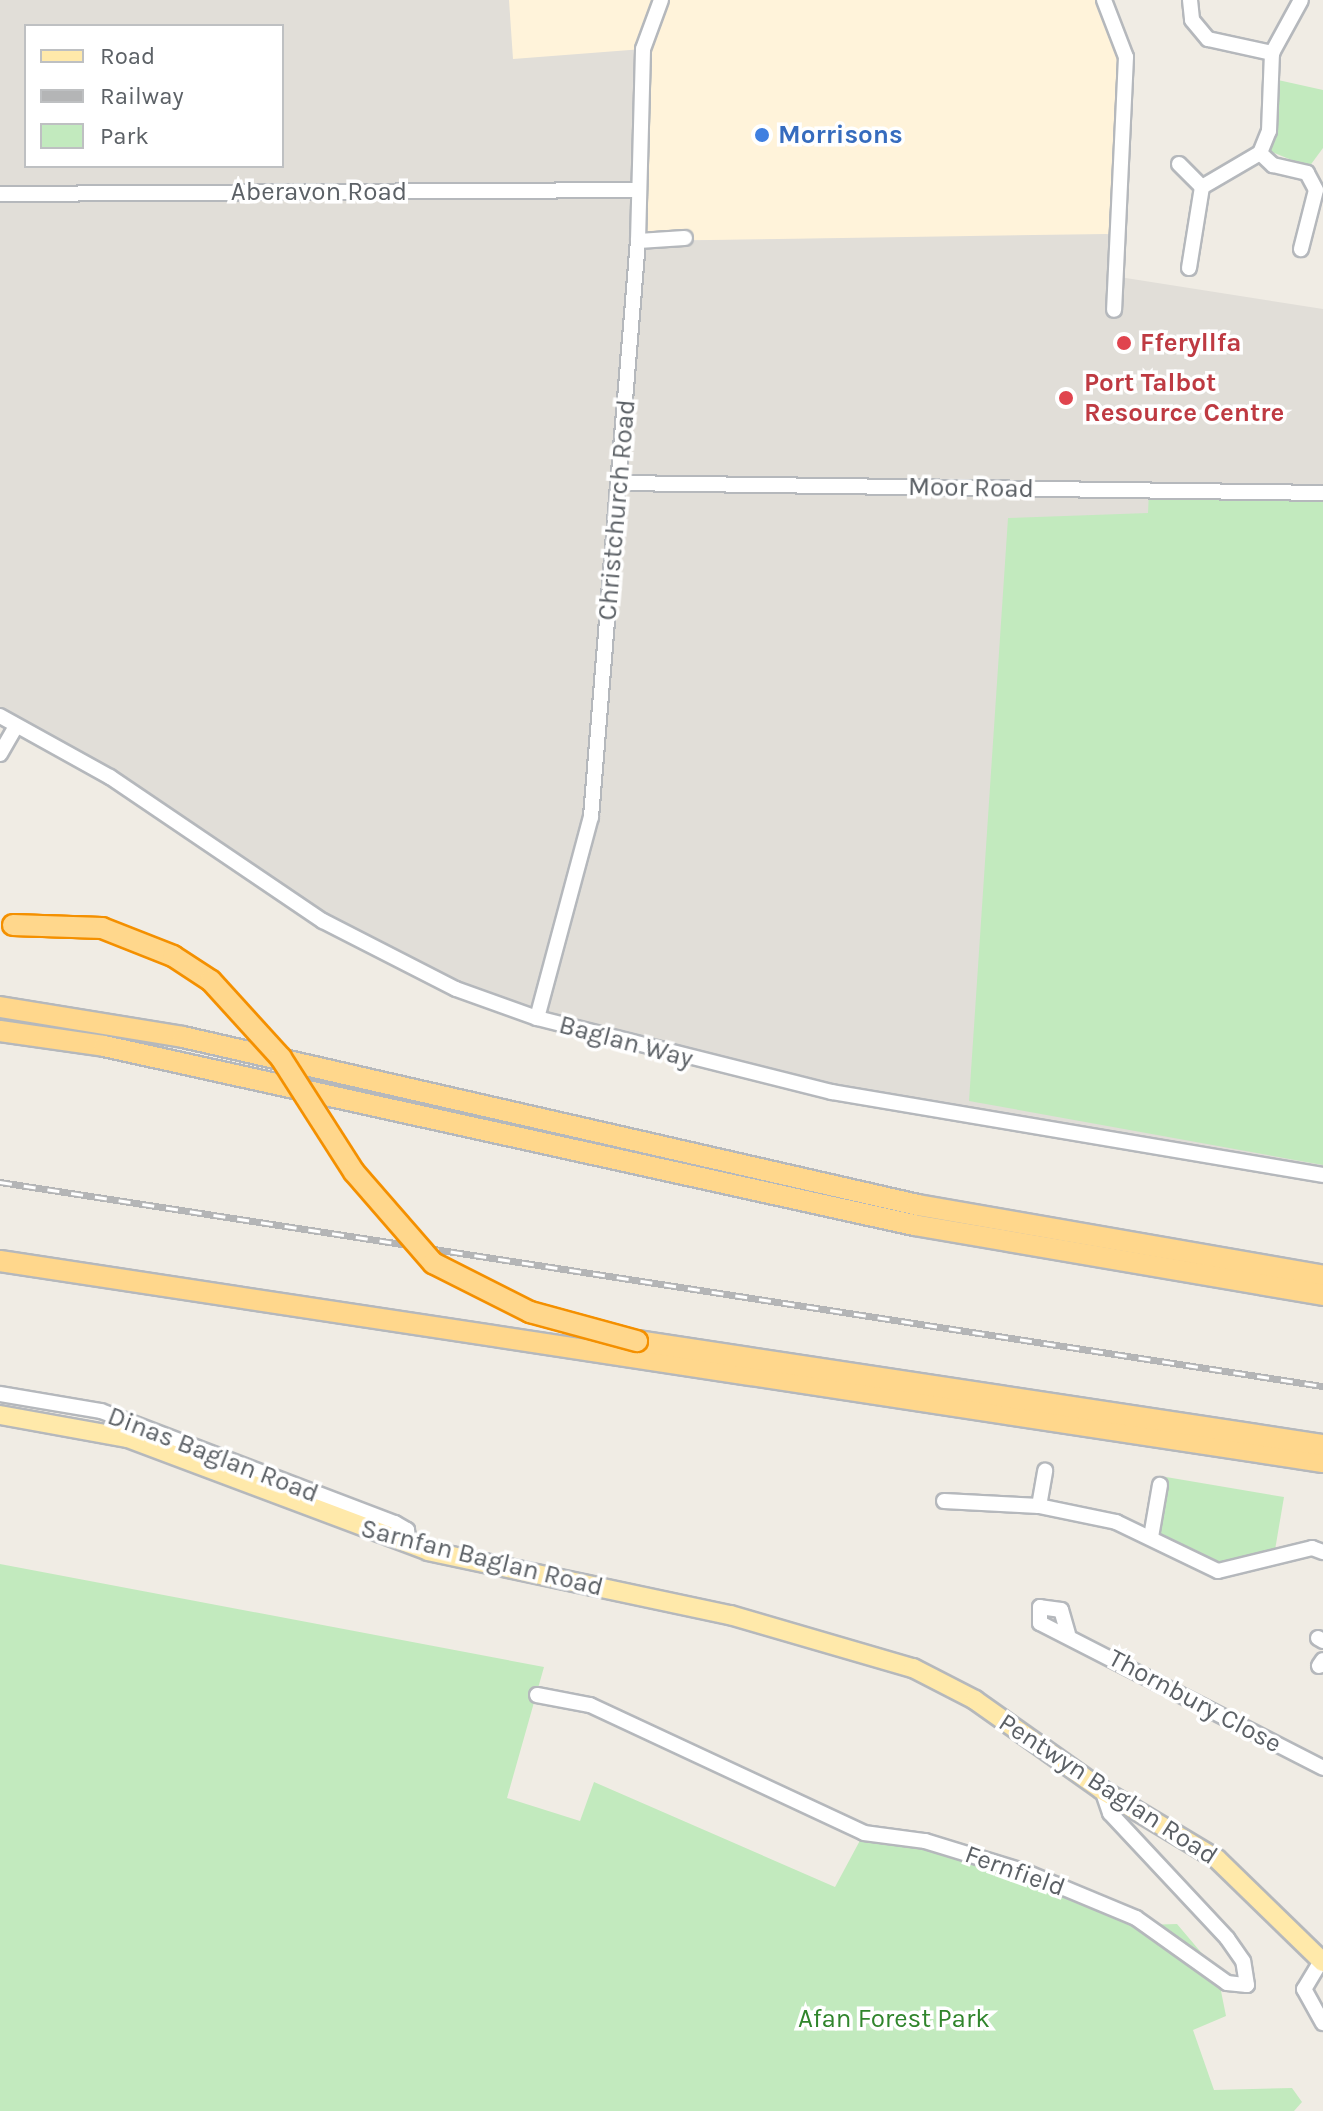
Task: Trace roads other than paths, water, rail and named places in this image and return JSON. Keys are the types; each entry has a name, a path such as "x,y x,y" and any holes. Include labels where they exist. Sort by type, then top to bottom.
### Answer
{"highway":[{"path":"6,926 102,928 186,965 248,1017 379,1206 433,1263 530,1312 637,1341 1323,1445"},
{"path":"0,1007 183,1037 918,1205 1323,1276"},
{"path":"0,1031 119,1049 573,1155 914,1225 1323,1295"},
{"path":"0,1261 1323,1462"}],"main road":[{"name":"Sarnfan Baglan Road","path":"0,1415 59,1422 128,1438 409,1545 868,1650"},
{"name":"Pentwyn Baglan Road","path":"868,1650 975,1700 1102,1790 1217,1859 1322,1962"}],"street":[{"name":"Christchurch Road","path":"537,1018 591,817 638,241 645,31 661,0"},
{"path":"1104,0 1126,57 1114,310"},
{"path":"1190,0 1192,20 1208,39 1272,53"},
{"path":"1202,187 1260,153 1269,131 1272,53 1301,0"},
{"path":"1260,153 1273,165 1307,173 1316,190 1301,249"},
{"path":"1179,164 1202,187"},
{"path":"1189,268 1202,187"},
{"name":"Aberavon Road","path":"0,194 639,190"},
{"path":"638,241 685,238"},
{"name":"Moor Road","path":"619,483 1323,493"},
{"name":"Baglan Way","path":"0,716 110,777 323,921 456,989 537,1018 832,1092 1323,1175"},
{"path":"0,754 16,726"},
{"name":"Dinas Baglan Road","path":"0,1394 101,1411 395,1523 407,1530 409,1545"},
{"path":"1039,1506 1045,1471"},
{"path":"1151,1537 1160,1485"},
{"path":"944,1501 1039,1506 1151,1537 1218,1571 1312,1548 1323,1552"},
{"name":"Thornbury Close","path":"1068,1634 1323,1768"},
{"name":"Fernfield","path":"537,1695 590,1705 864,1833 925,1841 1023,1871 1136,1918 1227,1983 1247,1985 1243,1961 1227,1938 1110,1813 1102,1790"},
{"path":"1322,1962 1304,1989 1323,2023"}],"railway":[{"path":"0,1182 1323,1386"}],"place":[{"name":"Morrisons","path":"762,135"},
{"name":"Fferyllfa","path":"1124,343"},
{"name":"Port Talbot Resource Centre","path":"1066,398"}],"park label":[{"name":"Afan Forest Park","path":"894,2019"}]}
